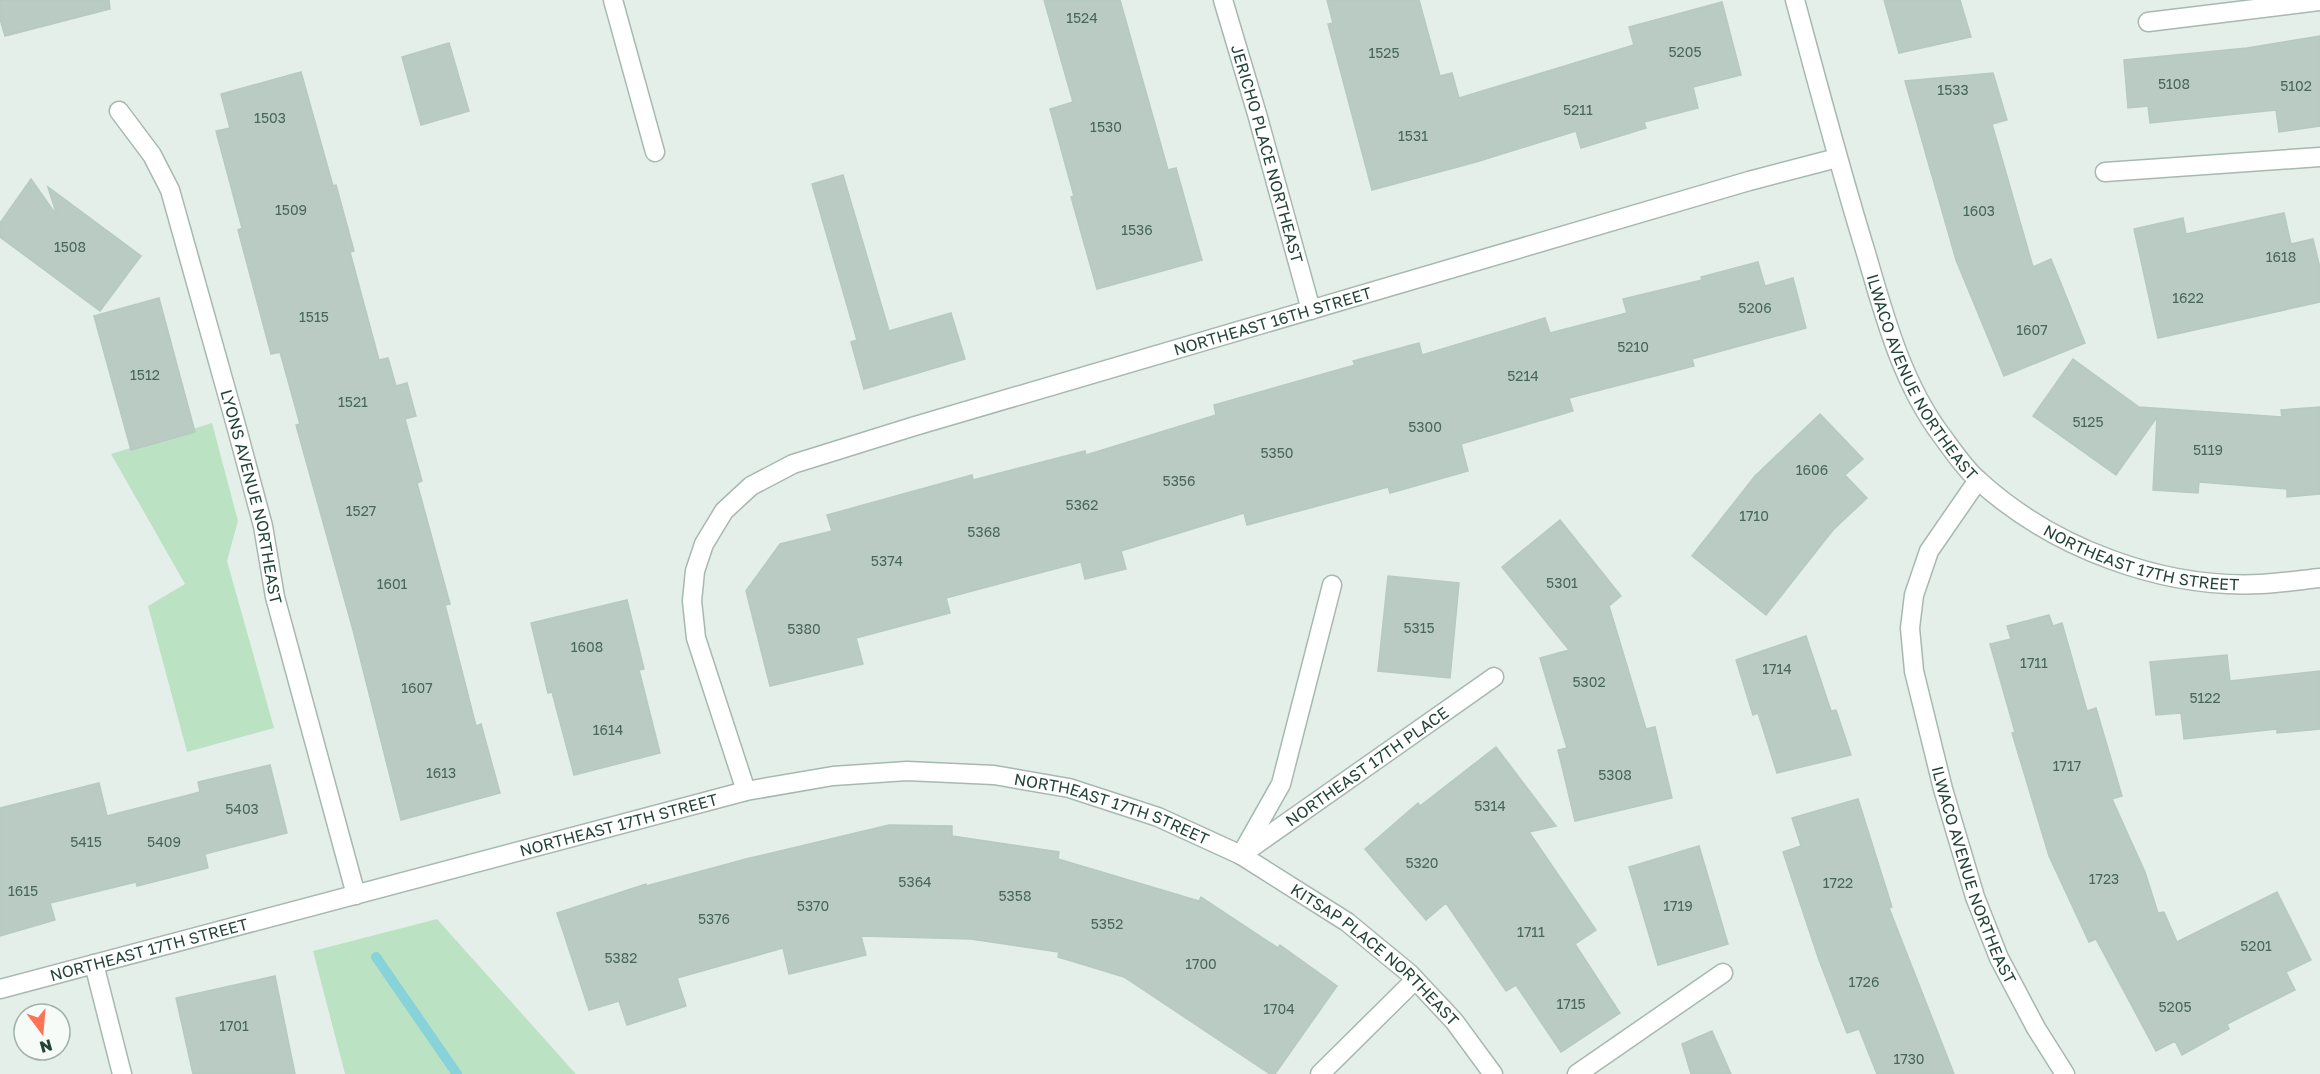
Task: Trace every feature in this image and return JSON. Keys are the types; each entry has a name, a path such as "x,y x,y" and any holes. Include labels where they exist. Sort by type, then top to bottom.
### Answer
{"street":[{"path":"613,0 656,152"},
{"name":"JERICHO PLACE NORTHEAST","path":"1223,0 1311,310"},
{"name":"ILWACO AVENUE NORTHEAST","path":"1796,0 1837,158 1885,318 1913,388 1940,435 1978,480 1929,551 1914,595 1910,628 1914,671 1943,789 1976,897 1999,958 2036,1028 2065,1074"},
{"path":"2148,22 2320,1"},
{"name":"LYONS AVENUE NORTHEAST","path":"119,111 152,155 170,190 263,526 275,597 356,895"},
{"path":"2105,172 2320,157"},
{"name":"NORTHEAST 16TH STREET","path":"746,790 696,638 692,601 695,571 704,544 724,511 751,486 793,464 915,426 1749,181 1837,158"},
{"name":"NORTHEAST 17TH STREET","path":"1978,480 2017,511 2064,540 2129,567 2198,580 2260,584 2320,578"},
{"path":"1241,855 1281,784 1332,585"},
{"name":"NORTHEAST 17TH PLACE","path":"1241,855 1494,677"},
{"name":"NORTHEAST 17TH STREET","path":"0,989 746,790 833,776 907,771 994,775 1069,788 1158,817 1241,855"},
{"name":"KITSAP PLACE NORTHEAST","path":"1241,855 1347,922 1415,980 1454,1021 1493,1074"},
{"path":"94,964 122,1074"},
{"path":"1577,1074 1723,973"},
{"path":"1320,1074 1415,980"}],"green space":[{"path":"212,423 238,521 227,561 274,728 187,752 148,606 185,584 111,454"},
{"path":"437,919 576,1074 345,1074 313,951"}],"building":[{"path":"0,0 109,0 110,9 5,36 0,19"},
{"path":"1044,0 1120,0 1168,170 1176,168 1202,260 1097,289 1071,197 1074,196 1050,109 1073,102"},
{"path":"1327,0 1419,0 1440,76 1452,73 1459,98 1634,45 1629,27 1722,2 1741,75 1693,87 1698,108 1644,122 1646,128 1581,148 1576,131 1476,162 1372,190 1328,24 1333,23"},
{"path":"1884,0 1960,0 1971,37 1899,53"},
{"path":"2320,36 2320,126 2279,132 2276,110 2150,123 2148,106 2128,108 2124,60 2247,48"},
{"path":"449,43 469,111 421,125 402,57"},
{"path":"301,72 354,251 350,252 379,360 388,358 396,386 407,383 416,416 405,419 422,481 417,483 450,604 445,605 476,726 481,724 500,793 401,820 353,630 296,425 300,424 280,352 271,354 238,230 242,228 216,131 230,128 221,94"},
{"path":"1993,73 2007,120 1992,124 2033,267 2051,259 2085,343 2004,376 1956,260 1905,81"},
{"path":"843,175 889,331 951,313 965,359 864,389 851,342 857,340 812,184"},
{"path":"31,179 57,216 48,187 141,256 100,311 0,237 0,223"},
{"path":"2284,213 2291,244 2313,239 2320,268 2320,302 2158,338 2134,229 2183,218 2186,234"},
{"path":"1758,262 1765,286 1793,278 1806,328 1692,359 1694,366 1569,398 1573,411 1461,444 1468,471 1390,493 1388,487 1247,525 1244,513 1121,551 1126,569 1085,579 1081,562 946,598 950,613 856,638 863,664 770,686 746,591 780,544 832,531 827,515 972,475 973,480 1085,451 1086,455 1216,415 1214,405 1355,365 1353,361 1419,343 1422,355 1545,318 1550,333 1627,313 1623,299 1702,280 1701,277"},
{"path":"159,298 195,432 131,450 94,316"},
{"path":"2073,359 2139,407 2282,417 2281,410 2320,407 2320,494 2287,497 2287,489 2199,482 2198,493 2153,490 2157,417 2116,475 2033,416"},
{"path":"1820,414 1863,459 1845,475 1867,498 1833,530 1766,615 1692,556 1755,476"},
{"path":"1560,520 1621,596 1609,606 1646,729 1655,727 1672,798 1575,821 1558,750 1567,748 1540,658 1569,650 1502,567"},
{"path":"1388,576 1459,583 1450,678 1378,671"},
{"path":"627,600 644,669 639,670 660,753 574,775 552,692 548,693 531,623"},
{"path":"2049,615 2053,626 2062,623 2087,711 2096,708 2122,796 2112,799 2145,872 2158,913 2164,912 2177,942 2277,892 2311,960 2286,972 2295,990 2227,1024 2229,1029 2182,1055 2175,1041 2156,1051 2096,939 2089,942 2049,856 2012,733 2015,732 1990,644 2011,639 2007,626"},
{"path":"1806,636 1831,711 1836,710 1851,755 1777,773 1758,713 1753,715 1736,660"},
{"path":"2227,655 2230,681 2320,671 2320,729 2277,733 2277,729 2184,739 2181,713 2156,715 2150,662"},
{"path":"1496,747 1556,826 1529,832 1596,930 1575,944 1620,1013 1561,1052 1516,985 1506,991 1446,903 1426,920 1365,849 1418,803 1420,806"},
{"path":"270,765 287,833 205,854 208,868 137,886 136,882 50,903 55,920 0,936 0,808 99,783 107,816 200,792 198,782"},
{"path":"1858,799 1892,907 1889,908 1954,1074 1877,1074 1859,1029 1847,1033 1819,960 1783,852 1801,846 1792,818"},
{"path":"889,825 952,826 952,836 1059,852 1058,859 1199,901 1201,897 1278,948 1280,945 1337,986 1275,1074 1270,1074 1124,977 1058,957 1059,952 971,939 861,936 866,955 789,974 783,948 677,978 686,1006 627,1025 619,1001 589,1010 557,913 646,884 646,886 746,859"},
{"path":"1699,846 1728,944 1658,965 1629,867"},
{"path":"275,976 295,1074 193,1074 176,998"},
{"path":"1712,1031 1731,1074 1691,1074 1682,1044"}],"waterway":[{"path":"376,957 457,1074"}]}
